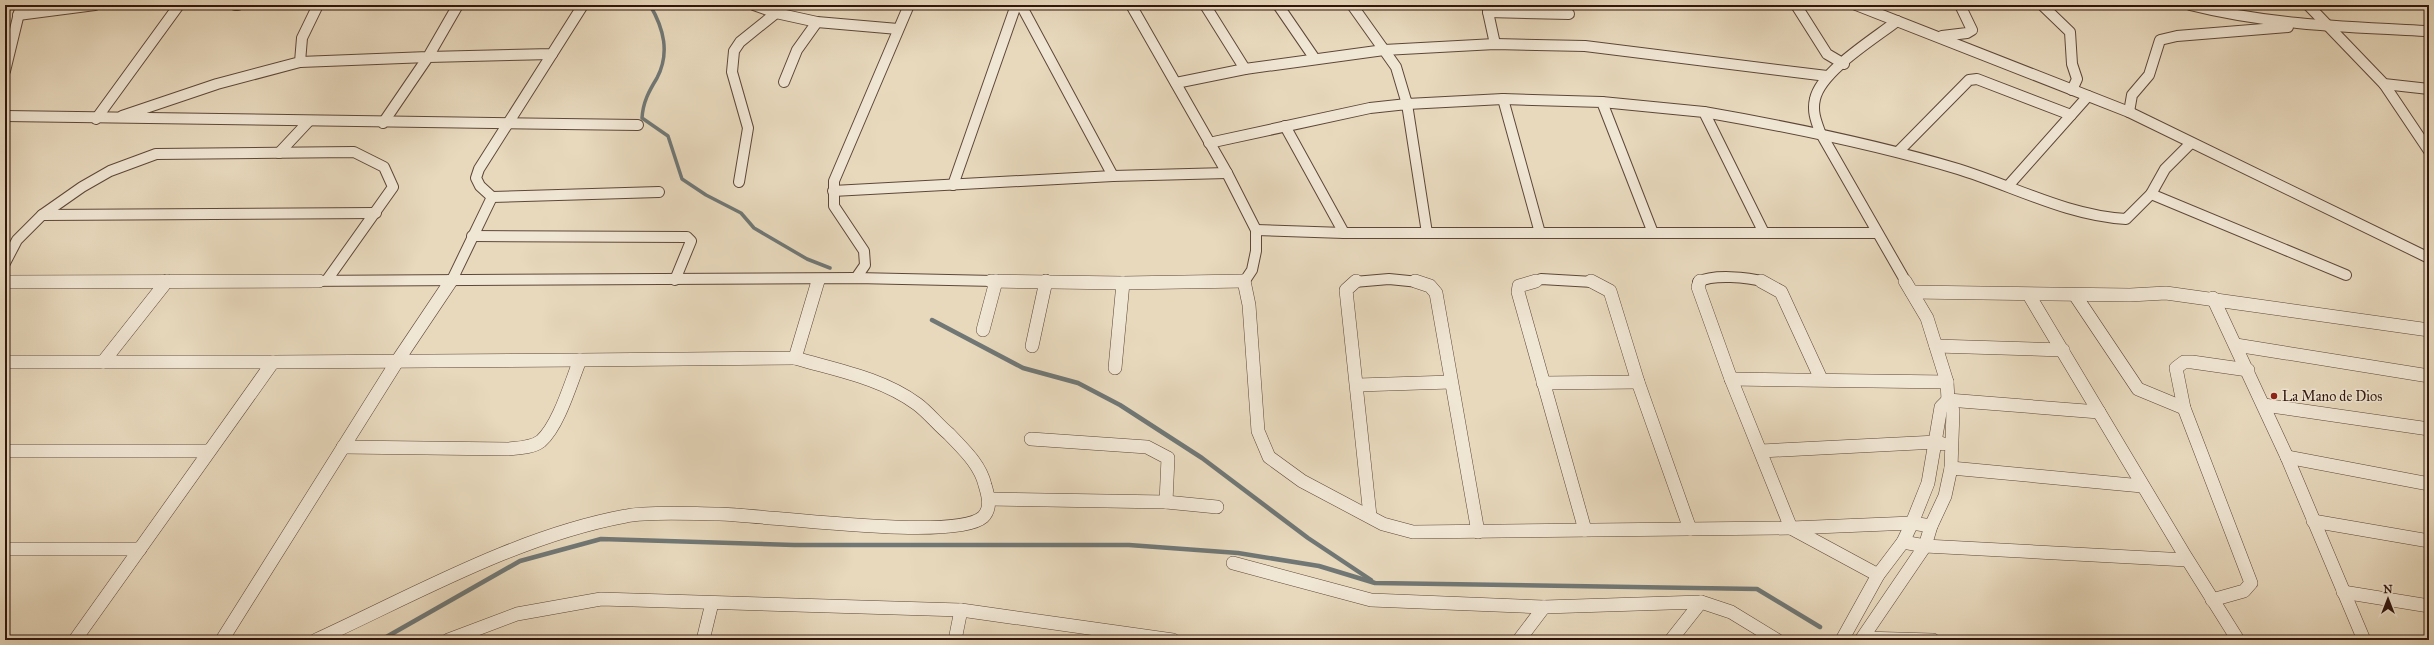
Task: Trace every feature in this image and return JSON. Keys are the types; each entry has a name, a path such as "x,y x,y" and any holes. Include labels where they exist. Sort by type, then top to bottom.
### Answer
{"street":[{"path":"5,71 21,5"},
{"path":"18,15 96,5"},
{"path":"96,119 179,5"},
{"path":"300,62 302,38 318,5"},
{"path":"383,123 428,57 458,5"},
{"path":"583,5 509,124 479,169 476,178 480,186 492,198 659,192"},
{"path":"754,5 776,13 817,22 898,29"},
{"path":"739,182 748,128 732,72 734,51 740,42 785,5"},
{"path":"856,278 865,265 864,251 834,206 832,191 834,181 909,5"},
{"path":"954,185 1016,5"},
{"path":"1021,5 1113,176"},
{"path":"1130,5 1227,173 1256,230 1256,251 1252,270 1244,281 1249,305 1258,431 1270,457 1302,481 1383,524 1413,532 1791,528 1912,523 1931,526"},
{"path":"1205,5 1245,69"},
{"path":"1278,5 1315,59"},
{"path":"1352,5 1396,67 1407,104 1427,233"},
{"path":"1488,12 1496,5"},
{"path":"1796,5 1827,54 1844,64"},
{"path":"1856,5 1941,36 2129,112 2191,144 2429,258"},
{"path":"1941,36 1967,33 1972,30 1960,5"},
{"path":"2042,5 2070,32 2072,64 2077,79 2072,90"},
{"path":"2190,5 2226,14 2303,25 2429,31"},
{"path":"2308,5 2384,84 2429,151"},
{"path":"1488,12 1495,44"},
{"path":"1488,12 1569,14"},
{"path":"1863,639 1925,546 1931,526 1946,496 1951,468 1953,411 1948,400 1946,382 1927,318 1876,233 1820,132 1814,116 1815,98 1826,76 1844,64 1897,21"},
{"path":"784,82 791,58 797,47 817,22"},
{"path":"2129,112 2132,95 2148,75 2160,40 2177,36 2303,25"},
{"path":"1176,83 1245,69 1384,50 1495,44 1585,46 1826,76"},
{"path":"114,119 217,84 300,62 552,54"},
{"path":"1898,152 1969,80 1977,79 2071,115"},
{"path":"2384,84 2429,89"},
{"path":"2008,186 2088,96"},
{"path":"1209,143 1370,108 1407,104 1503,99 1602,102 1704,112 1820,132 1898,152 2008,186 2079,213 2111,219 2126,218 2151,194 2165,169 2191,144"},
{"path":"1503,99 1540,233"},
{"path":"1602,102 1653,233"},
{"path":"1704,112 1764,233"},
{"path":"5,116 96,119 638,125"},
{"path":"279,154 308,122"},
{"path":"1285,126 1344,233"},
{"path":"5,263 17,240 42,215 85,184 142,157 156,154 279,154 354,152 379,162 390,172 393,187 327,280"},
{"path":"832,191 1113,176 1227,173"},
{"path":"2151,194 2346,275"},
{"path":"222,640 398,360 451,281 492,198"},
{"path":"42,215 376,213"},
{"path":"1256,230 1344,233 1876,233"},
{"path":"472,236 687,237 691,241 675,280"},
{"path":"1821,379 1781,292 1774,285 1750,277 1705,279 1698,282 1698,287 1731,379 1791,528 1878,574"},
{"path":"5,282 856,278 1046,280 1123,283 1244,281"},
{"path":"795,358 803,336 818,279"},
{"path":"1585,530 1518,292 1520,286 1541,279 1590,280 1610,291 1638,382 1690,529"},
{"path":"983,330 996,280"},
{"path":"1032,346 1046,280"},
{"path":"1370,516 1358,385 1346,290 1351,283 1357,280 1418,280 1431,286 1436,294 1478,532"},
{"path":"103,362 167,281"},
{"path":"1115,368 1123,283"},
{"path":"1912,292 2029,295 2166,293 2213,298 2429,330"},
{"path":"2029,295 2063,350 2142,486 2238,640"},
{"path":"2075,295 2138,389 2170,404 2184,408"},
{"path":"2213,298 2248,370 2287,457 2364,640"},
{"path":"2236,345 2429,376"},
{"path":"1936,346 2063,350"},
{"path":"5,362 273,362 795,358 873,380 917,404 967,452 983,477 989,499 987,512 975,522 933,528 849,525 720,514 658,513 607,519 562,531 513,549 316,640"},
{"path":"343,447 508,449 528,446 541,441 550,429 580,360"},
{"path":"75,640 273,362"},
{"path":"2212,600 2244,591 2251,583 2184,408 2176,368 2179,364 2192,362 2248,370"},
{"path":"1731,379 1821,379 1946,382"},
{"path":"1358,385 1451,382"},
{"path":"1543,383 1638,382"},
{"path":"1933,640 1863,639 1845,635 1878,574 1903,542 1912,523 1928,483 1937,442 1941,407 1948,400 2099,412"},
{"path":"2264,405 2429,429"},
{"path":"1031,439 1147,446 1156,450 1168,458 1166,502"},
{"path":"1761,451 1937,442 1952,447"},
{"path":"5,451 209,451"},
{"path":"2287,457 2429,484"},
{"path":"1951,468 2142,486"},
{"path":"989,499 1166,502 1217,507"},
{"path":"2313,521 2429,541"},
{"path":"1903,542 1925,546 2187,560"},
{"path":"5,549 140,549"},
{"path":"1233,563 1371,600 1544,607 1701,602 1731,612 1777,640"},
{"path":"2343,592 2429,606"},
{"path":"448,640 517,614 601,599 961,610 1173,640"},
{"path":"1671,640 1701,602"},
{"path":"703,640 712,603"},
{"path":"1519,640 1544,607"},
{"path":"955,640 961,610"}],"waterway":[{"path":"650,5 662,32 664,50 661,69 647,97 642,118 668,136 682,179 706,195 741,213 754,228 807,259 830,268"},
{"path":"932,320 1023,368 1078,383 1120,405 1202,458 1308,538 1371,580"},
{"path":"381,640 520,561 601,539 794,545 1129,545 1238,553 1319,566 1375,583 1757,589 1820,627"}],"place":[{"name":"La Mano de Dios","path":"2274,396"}]}
